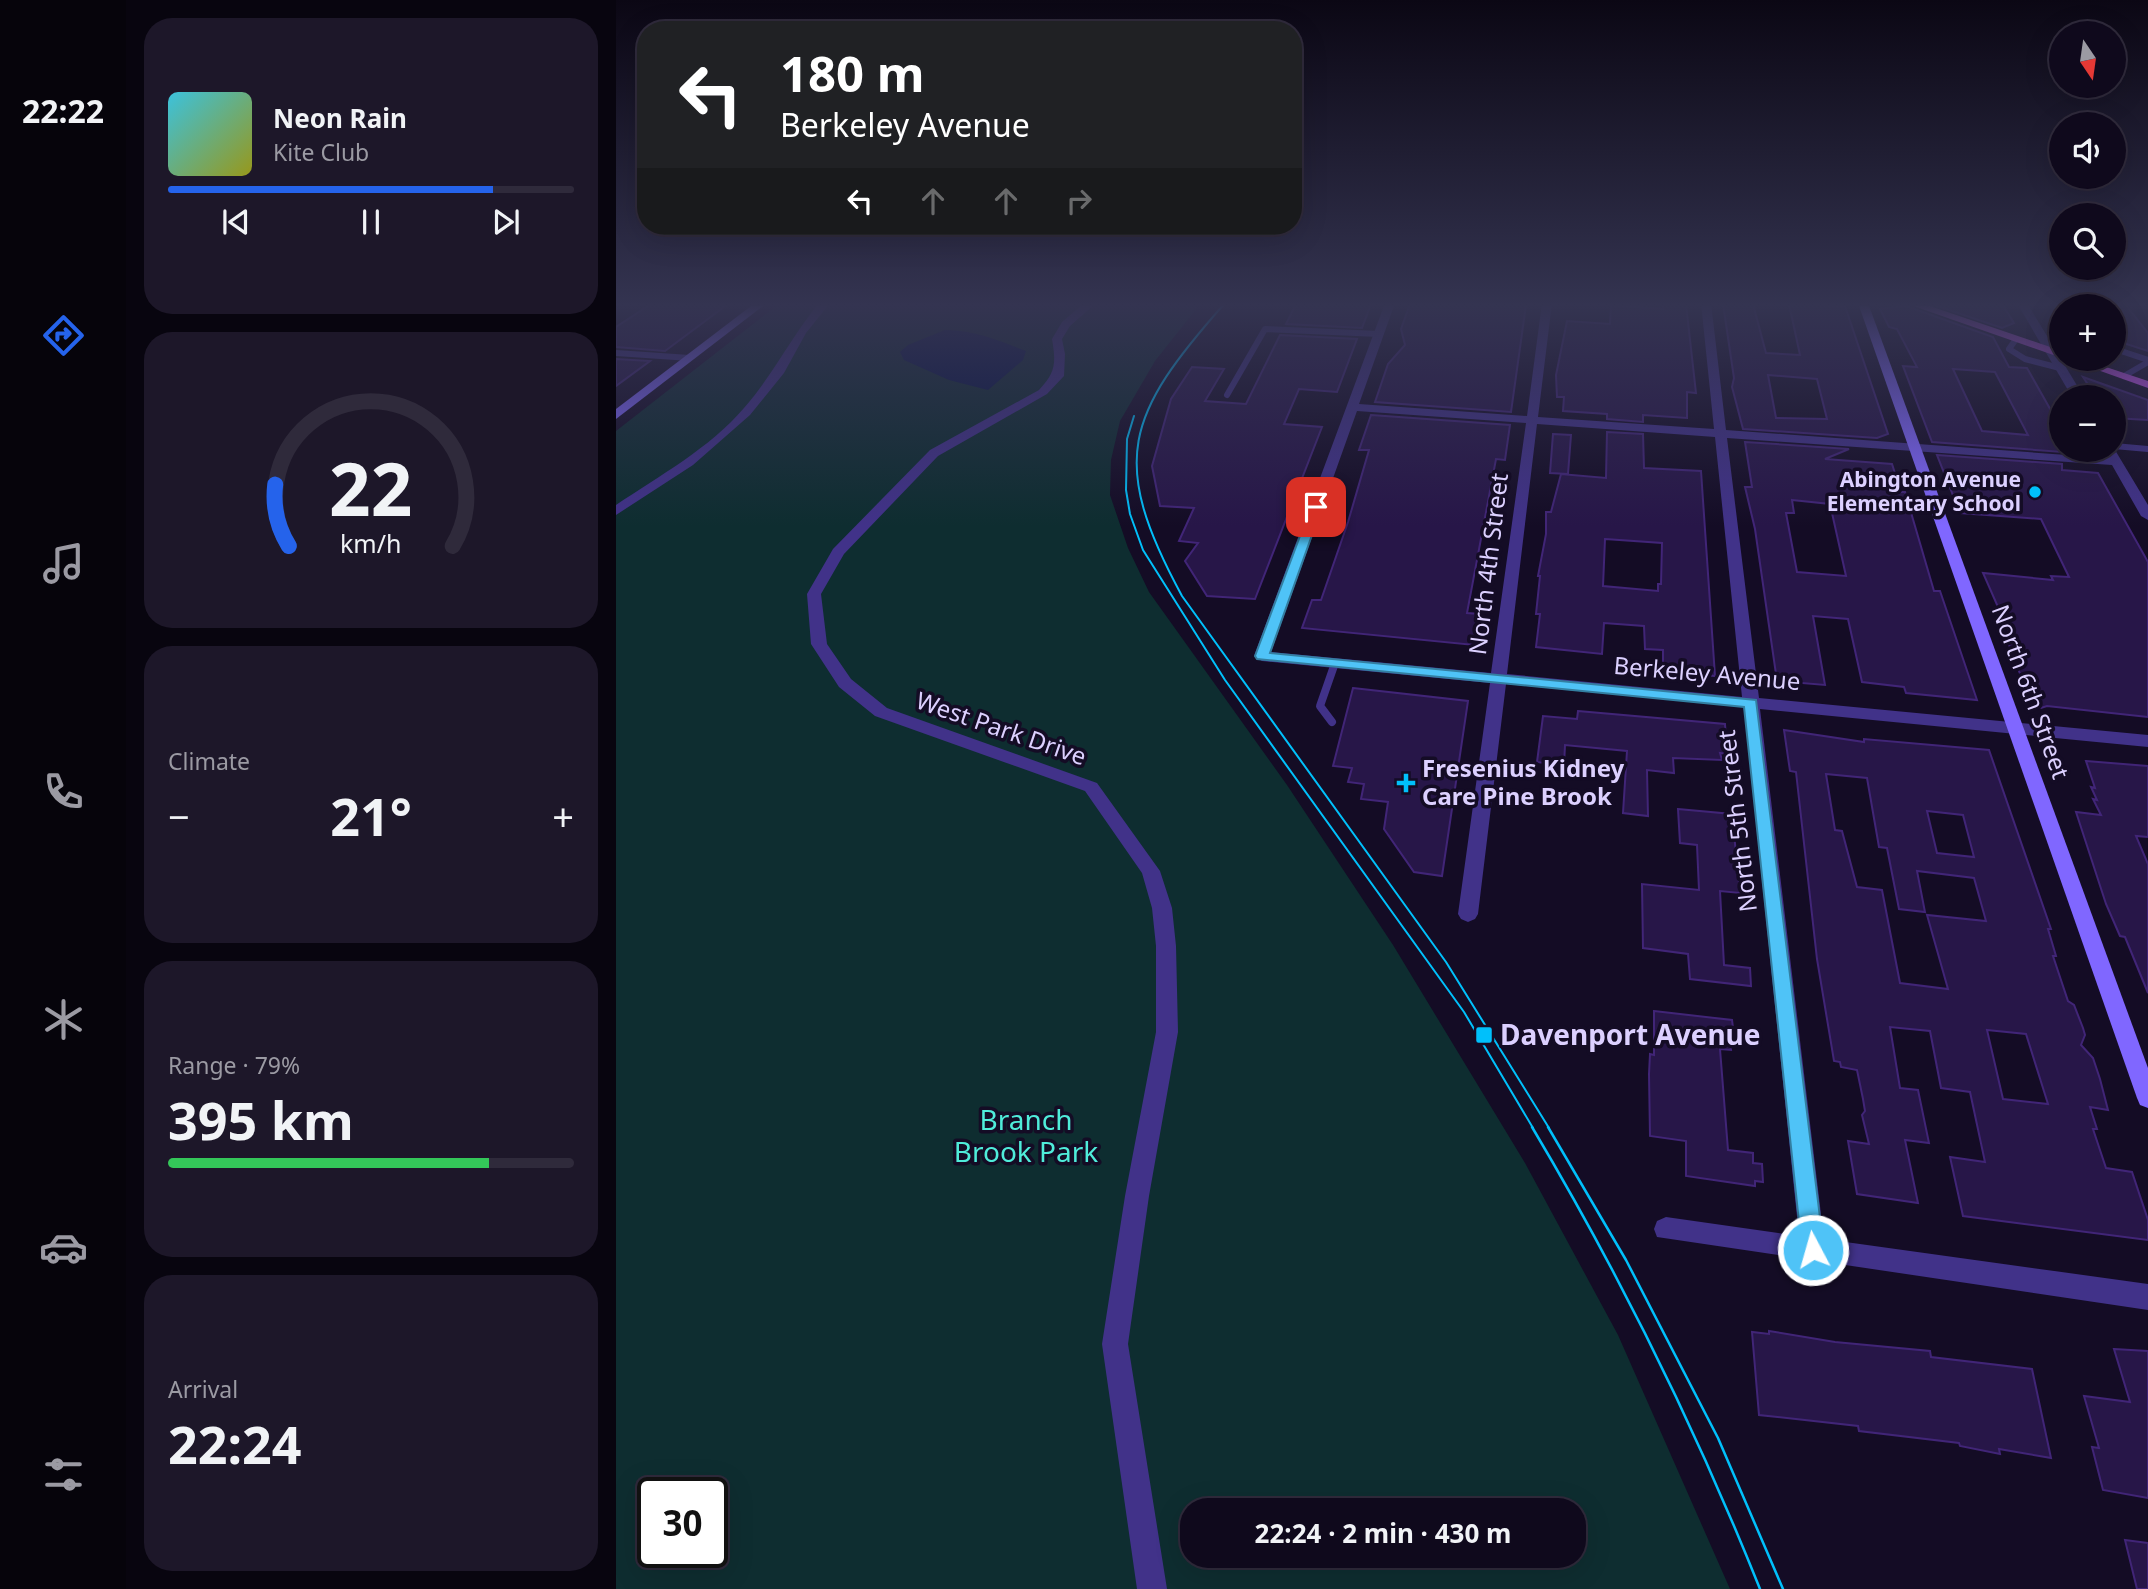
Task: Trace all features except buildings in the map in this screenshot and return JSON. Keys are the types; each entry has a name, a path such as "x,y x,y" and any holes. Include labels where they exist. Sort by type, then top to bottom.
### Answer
{"main road":[{"path":"2127,377 2148,385"}],"street":[{"path":"616,415 665,377"},
{"path":"616,511 689,462 746,413 775,377"},
{"name":"West Park Drive","path":"1057,377 1042,392 934,453 838,552 814,594 819,644 845,683 881,712 1091,787 1151,870 1162,908 1166,946 1167,1032 1137,1196 1115,1344 1152,1589"},
{"path":"1364,377 1353,407 2049,457"},
{"name":"North 4th Street","path":"1468,914 1537,377"},
{"name":"North 5th Street","path":"1714,377 1813,1250"},
{"name":"North 6th Street","path":"1891,377 2148,1098"},
{"name":"Berkeley Avenue","path":"1353,407 1262,656 2148,741"},
{"path":"2116,462 2148,516"},
{"path":"1666,1229 2148,1297"}],"lane":[{"path":"1227,395 1237,377"},
{"path":"2126,447 2148,449"},
{"path":"1332,722 1320,706 1335,663"}],"green space":[{"name":"Branch Brook Park","path":"685,377 1146,377 1120,421 1111,460 1110,495 1128,548 1149,592 1287,785 1393,945 1525,1163 1618,1335 1730,1589 616,1589 616,431"}],"shaded area":[{"path":"943,377 1003,377 988,390"}],"tram line":[{"path":"1166,377 1148,409 1139,440 1137,473 1144,509 1159,549 1182,596 1446,962 1549,1128"},
{"path":"1134,416 1127,439 1126,490 1130,514 1143,550 1225,680 1464,1012 1533,1128"},
{"path":"1532,1127 1596,1239 1655,1354 1710,1470 1760,1589"},
{"path":"1548,1127 1626,1260 1718,1438 1783,1589"}],"place":[{"name":"Abington Avenue Elementary School","path":"2035,492"},
{"name":"Fresenius Kidney Care Pine Brook","path":"1406,783"},
{"name":"Davenport Avenue","path":"1484,1035"}],"route":[{"path":"1316,507 1262,656 1751,703 1813,1250"}]}
